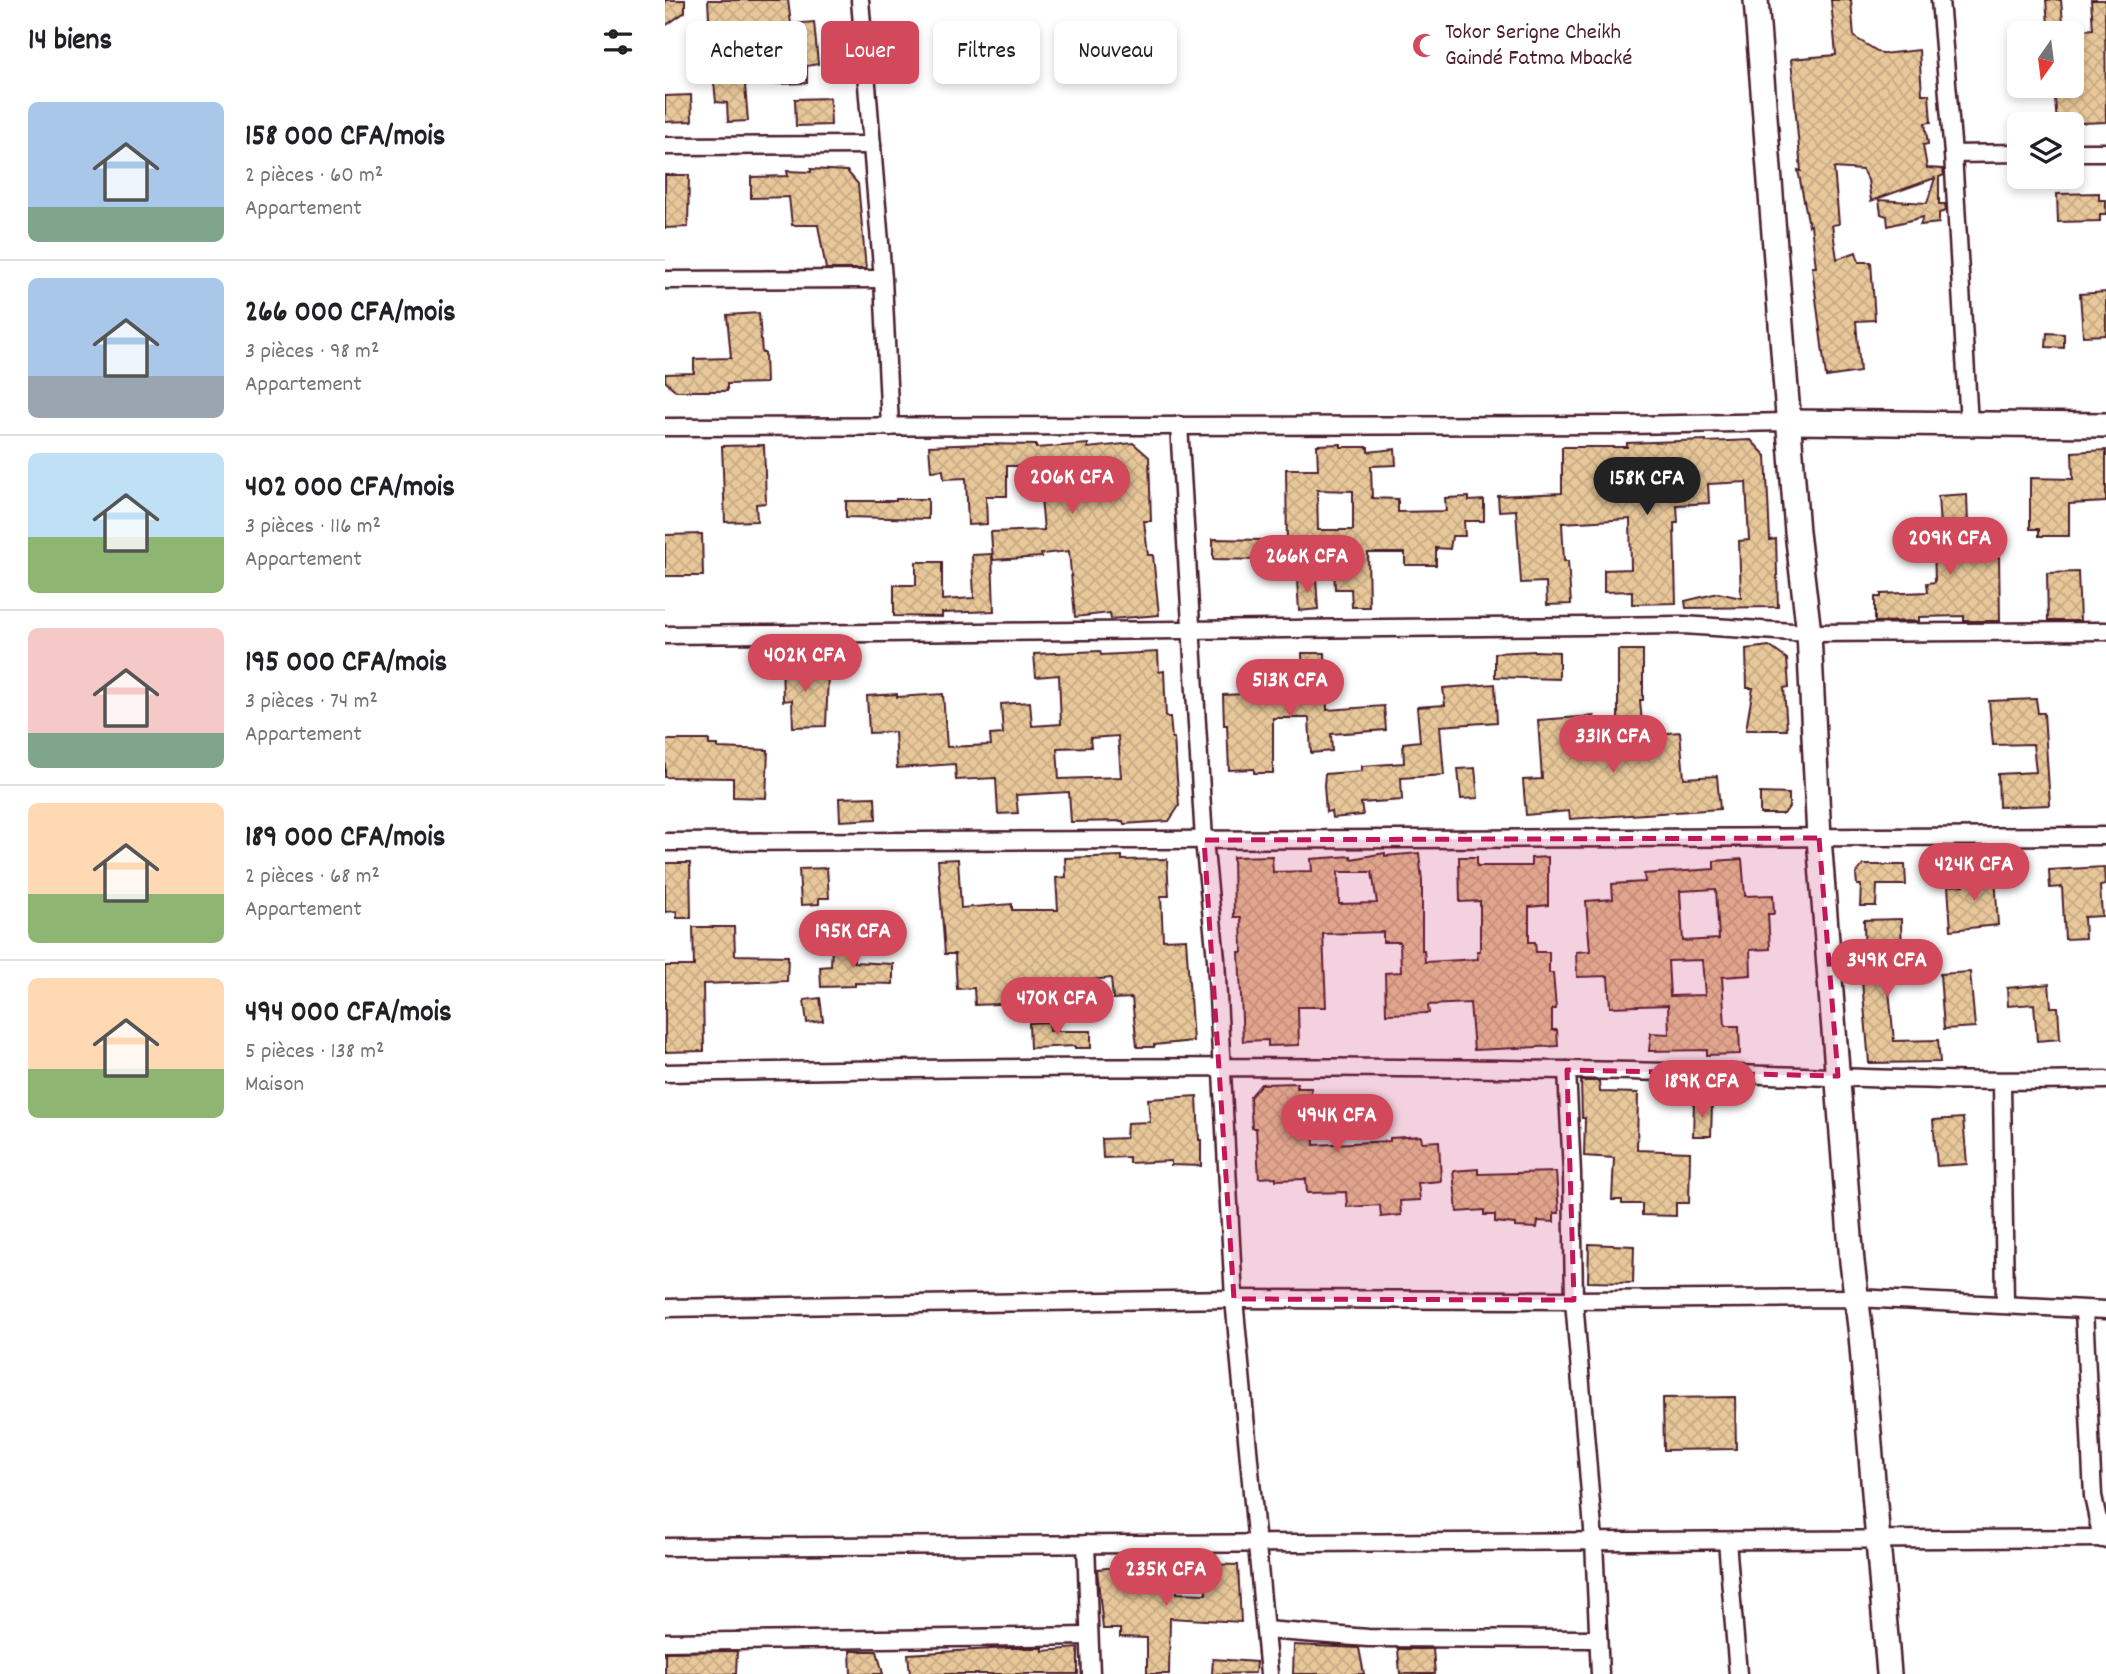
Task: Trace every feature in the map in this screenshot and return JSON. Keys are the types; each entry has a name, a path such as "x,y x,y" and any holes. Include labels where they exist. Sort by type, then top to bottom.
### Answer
{"main road":[{"path":"1756,0 1797,532 1809,633 1819,838 1889,1674"},
{"path":"1789,422 2106,425"}],"street":[{"path":"860,0 883,279 890,426"},
{"path":"1940,0 1953,154 1969,424"},
{"path":"665,146 872,145"},
{"path":"2084,152 2106,152"},
{"path":"1953,154 2007,153"},
{"path":"665,280 883,279"},
{"path":"665,427 1560,426 1789,422"},
{"path":"1179,425 1204,840 1216,959 1234,1299 1269,1674"},
{"path":"665,635 1683,625 1809,633 2106,631"},
{"path":"665,842 2106,836"},
{"path":"665,1073 1221,1067 1567,1070 2002,1083 2106,1080"},
{"path":"1567,1070 1574,1300 1594,1541 1600,1674"},
{"path":"2002,1083 2005,1304"},
{"path":"665,1308 1234,1299 1856,1298 2106,1310"},
{"path":"665,1547 2104,1539 2093,1496 2084,1310"},
{"path":"1727,1541 1738,1674"},
{"path":"1086,1544 1091,1674"},
{"path":"1265,1630 1368,1638 1598,1639"},
{"path":"665,1642 1089,1636"}],"highlighted area":[{"path":"1819,838 1838,1076 1567,1070 1574,1300 1234,1299 1204,840"}],"building":[{"path":"665,0 685,0 685,12 665,26"},
{"path":"708,0 788,0 791,21 709,21"},
{"path":"1831,0 1851,0 1854,37 1882,54 1919,50 1922,94 1929,94 1931,122 1925,123 1928,144 1923,145 1927,168 1943,169 1944,175 1939,177 1939,204 1945,204 1946,211 1939,213 1939,223 1920,225 1923,217 1888,226 1887,216 1881,214 1879,200 1927,203 1935,178 1871,201 1868,180 1862,170 1834,168 1839,224 1832,225 1837,259 1856,252 1859,262 1871,262 1875,320 1856,321 1860,372 1826,377 1812,267 1816,267 1811,225 1809,226 1798,170 1801,171 1791,59 1836,55"},
{"path":"2046,0 2061,0 2063,21 2048,21"},
{"path":"2091,0 2105,0 2106,122 2084,123 2084,112 2056,112 2055,98 2084,98 2084,30 2093,29"},
{"path":"814,22 818,64 807,66 807,23"},
{"path":"714,84 776,84 745,85 748,121 728,122 727,103 716,102"},
{"path":"691,95 692,121 665,122 665,96"},
{"path":"830,98 831,125 796,126 795,99"},
{"path":"811,169 847,171 858,184 866,269 826,269 818,225 792,225 789,197 751,198 751,177 788,176 787,171 811,172"},
{"path":"665,175 689,175 688,227 665,228"},
{"path":"2099,193 2099,200 2106,200 2106,214 2100,214 2100,221 2058,222 2057,194"},
{"path":"2106,292 2106,335 2083,336 2080,294"},
{"path":"759,313 766,383 727,384 727,391 676,391 665,381 665,374 694,373 694,359 731,358 727,315"},
{"path":"2047,333 2064,334 2064,348 2046,347"},
{"path":"1751,440 1766,456 1770,540 1776,539 1778,607 1686,608 1685,601 1718,593 1741,598 1739,541 1749,540 1746,482 1708,484 1709,503 1677,505 1678,523 1674,523 1676,603 1632,604 1632,591 1604,592 1604,570 1631,569 1630,519 1562,523 1564,561 1568,561 1571,604 1547,605 1546,582 1521,583 1516,510 1499,511 1498,496 1562,493 1562,447 1627,447 1627,443"},
{"path":"1133,443 1149,457 1151,521 1144,521 1148,555 1153,555 1159,615 1111,619 1110,613 1075,617 1069,551 1041,554 1042,557 993,560 991,532 1044,530 1038,466 1007,466 1007,496 986,496 987,524 968,525 966,478 944,479 943,470 931,471 929,446 984,444 1036,445 1036,448 1088,444 1088,448"},
{"path":"764,445 766,503 756,504 757,521 725,522 722,446"},
{"path":"1317,445 1368,447 1368,452 1395,449 1396,465 1371,466 1372,498 1398,499 1398,512 1446,511 1445,498 1469,497 1469,501 1484,500 1484,521 1464,521 1465,536 1452,536 1450,549 1436,548 1436,565 1405,565 1405,553 1368,553 1369,607 1352,607 1351,589 1335,589 1333,547 1287,547 1286,469 1318,469","holes":["1317,490 1353,491 1353,530 1318,530"]},
{"path":"2106,450 2106,502 2069,504 2069,536 2039,536 2039,529 2030,529 2030,478 2073,479 2072,452"},
{"path":"1967,494 1969,557 1999,557 2000,621 1964,621 1964,616 1875,622 1875,597 1881,597 1881,594 1928,592 1927,583 1935,582 1934,543 1941,543 1938,496"},
{"path":"928,499 928,519 846,517 846,501"},
{"path":"702,534 703,576 665,576 665,535"},
{"path":"1213,539 1263,540 1263,560 1213,559"},
{"path":"992,554 994,611 942,613 942,617 894,616 894,585 916,585 916,562 942,562 942,600 974,598 972,555"},
{"path":"2078,572 2080,621 2048,621 2047,573"},
{"path":"1316,579 1318,609 1299,611 1297,580"},
{"path":"1769,646 1787,659 1789,687 1784,688 1787,730 1746,730 1753,688 1747,688 1746,649"},
{"path":"1618,650 1643,650 1643,700 1640,700 1642,723 1618,725"},
{"path":"1158,652 1159,672 1164,671 1166,717 1170,717 1174,738 1179,806 1169,821 1124,824 1123,821 1071,822 1069,792 1016,795 1018,813 998,814 996,778 956,780 955,764 897,768 895,732 869,733 867,696 897,694 897,697 943,694 947,747 991,745 990,735 1003,734 1001,704 1030,702 1032,726 1061,724 1059,675 1036,677 1034,654","holes":["1118,736 1121,777 1059,779 1057,748 1091,747 1090,738"]},
{"path":"1559,652 1559,679 1495,677 1495,653"},
{"path":"1302,653 1325,653 1327,710 1384,706 1386,730 1331,734 1332,751 1311,753 1309,718 1273,718 1273,773 1254,773 1254,769 1229,770 1223,695 1268,693 1268,697 1304,697"},
{"path":"782,654 797,654 798,675 828,674 826,726 793,727 792,700 783,701"},
{"path":"1495,684 1497,722 1440,726 1444,775 1401,778 1402,800 1361,803 1363,815 1332,818 1331,811 1326,812 1325,774 1362,771 1362,766 1404,763 1403,743 1420,741 1417,707 1445,705 1443,688"},
{"path":"2036,699 2038,713 2044,713 2050,805 1999,807 1998,774 2036,772 2033,744 1993,745 1989,701"},
{"path":"1594,716 1598,755 1635,752 1633,736 1680,732 1684,778 1717,776 1720,809 1570,819 1569,811 1526,815 1523,780 1542,779 1538,720"},
{"path":"665,740 709,740 709,745 718,745 718,748 768,750 766,798 733,797 733,778 665,777"},
{"path":"1475,768 1478,798 1461,799 1458,769"},
{"path":"1760,793 1789,794 1789,807 1784,814 1760,814"},
{"path":"875,797 876,819 840,821 839,798"},
{"path":"1385,853 1385,856 1419,853 1422,881 1422,950 1425,962 1478,959 1480,901 1460,902 1459,857 1477,857 1477,866 1531,866 1531,858 1548,857 1548,905 1529,907 1529,942 1535,942 1536,952 1549,952 1549,973 1553,973 1556,1009 1552,1009 1552,1030 1557,1030 1558,1046 1474,1050 1470,1003 1428,1005 1429,1013 1386,1014 1385,973 1401,972 1400,942 1383,942 1383,932 1323,934 1326,1007 1298,1007 1299,1045 1268,1046 1268,1040 1243,1041 1239,952 1242,952 1241,917 1234,917 1233,857 1272,856 1273,872 1312,871 1311,859 1351,856 1351,859","holes":["1338,872 1372,872 1377,903 1339,904"]},
{"path":"1122,856 1122,860 1167,859 1169,896 1161,896 1163,940 1186,939 1193,1041 1137,1047 1132,998 1113,999 1111,978 1068,982 1068,985 1020,992 1020,1003 975,1005 974,988 957,989 955,954 945,954 938,860 958,859 961,908 1012,904 1012,910 1058,910 1056,878 1066,877 1065,858"},
{"path":"1742,859 1745,896 1773,895 1774,914 1768,914 1770,949 1750,950 1751,975 1722,977 1725,1026 1739,1026 1740,1054 1707,1055 1707,1050 1649,1051 1651,1033 1669,1034 1668,1005 1610,1007 1608,976 1577,977 1576,952 1590,951 1586,901 1613,899 1612,884 1645,882 1644,874 1714,869 1714,861","holes":["1716,889 1719,939 1683,941 1680,891","1702,960 1705,995 1670,996 1668,961"]},
{"path":"665,863 690,863 691,918 677,918 677,911 665,912"},
{"path":"1863,865 1905,865 1906,885 1877,885 1876,906 1860,906 1861,885 1857,885 1856,874"},
{"path":"2104,867 2105,885 2100,886 2102,916 2084,917 2085,938 2065,939 2062,887 2050,888 2049,870"},
{"path":"827,868 829,898 819,898 819,904 801,905 799,869"},
{"path":"1995,875 1998,925 1951,930 1948,886 1964,885 1963,877"},
{"path":"1901,919 1902,959 1886,960 1894,1041 1938,1040 1940,1062 1869,1063 1861,970 1865,970 1864,920"},
{"path":"693,927 734,927 735,955 788,956 787,981 703,984 704,1051 665,1052 665,966 694,966"},
{"path":"832,945 854,946 854,962 893,964 893,984 855,983 855,986 821,987 820,967 831,966"},
{"path":"1970,972 1975,1027 1944,1029 1940,974"},
{"path":"2049,984 2051,1007 2058,1007 2060,1039 2037,1041 2034,1004 2008,1006 2007,988"},
{"path":"820,998 823,1021 807,1023 804,1000"},
{"path":"1049,1022 1050,1031 1091,1031 1091,1048 1030,1048 1029,1023"},
{"path":"1581,1081 1599,1081 1600,1092 1638,1093 1637,1150 1690,1152 1689,1203 1676,1203 1676,1216 1642,1215 1642,1204 1622,1204 1622,1200 1612,1200 1614,1158 1584,1156 1585,1118 1582,1118"},
{"path":"1297,1083 1297,1088 1311,1088 1314,1145 1390,1141 1390,1138 1421,1136 1422,1142 1439,1141 1441,1181 1418,1183 1420,1200 1400,1201 1401,1215 1381,1217 1380,1205 1347,1207 1346,1192 1307,1193 1306,1179 1259,1178 1256,1128 1252,1128 1250,1097 1261,1084"},
{"path":"1197,1096 1201,1166 1171,1165 1171,1161 1129,1163 1129,1157 1103,1158 1102,1139 1126,1138 1127,1123 1150,1122 1148,1099"},
{"path":"1694,1103 1712,1104 1711,1136 1693,1136"},
{"path":"1963,1118 1967,1164 1937,1166 1933,1120"},
{"path":"1478,1169 1478,1174 1556,1172 1559,1213 1554,1213 1554,1222 1538,1221 1537,1228 1515,1227 1515,1224 1495,1222 1495,1215 1484,1215 1484,1210 1457,1212 1453,1171"},
{"path":"1589,1244 1634,1246 1633,1283 1588,1282"},
{"path":"1735,1397 1736,1449 1664,1450 1663,1398"},
{"path":"1205,1564 1238,1565 1241,1622 1170,1618 1169,1674 1147,1674 1147,1638 1120,1637 1120,1629 1103,1629 1097,1569 1118,1567 1119,1581 1177,1583 1177,1593 1206,1594"},
{"path":"1294,1645 1359,1648 1364,1674 1293,1674"},
{"path":"1043,1648 1043,1651 1078,1648 1078,1674 910,1674 908,1654"},
{"path":"1398,1649 1433,1649 1435,1674 1400,1674"},
{"path":"737,1651 736,1674 665,1674 665,1652"},
{"path":"850,1651 877,1651 883,1674 851,1674"},
{"path":"1213,1659 1256,1662 1255,1673 1212,1674"}],"place":[{"name":"Tokor Serigne Cheikh Gaindé Fatma Mbacké","path":"1425,46"}]}
